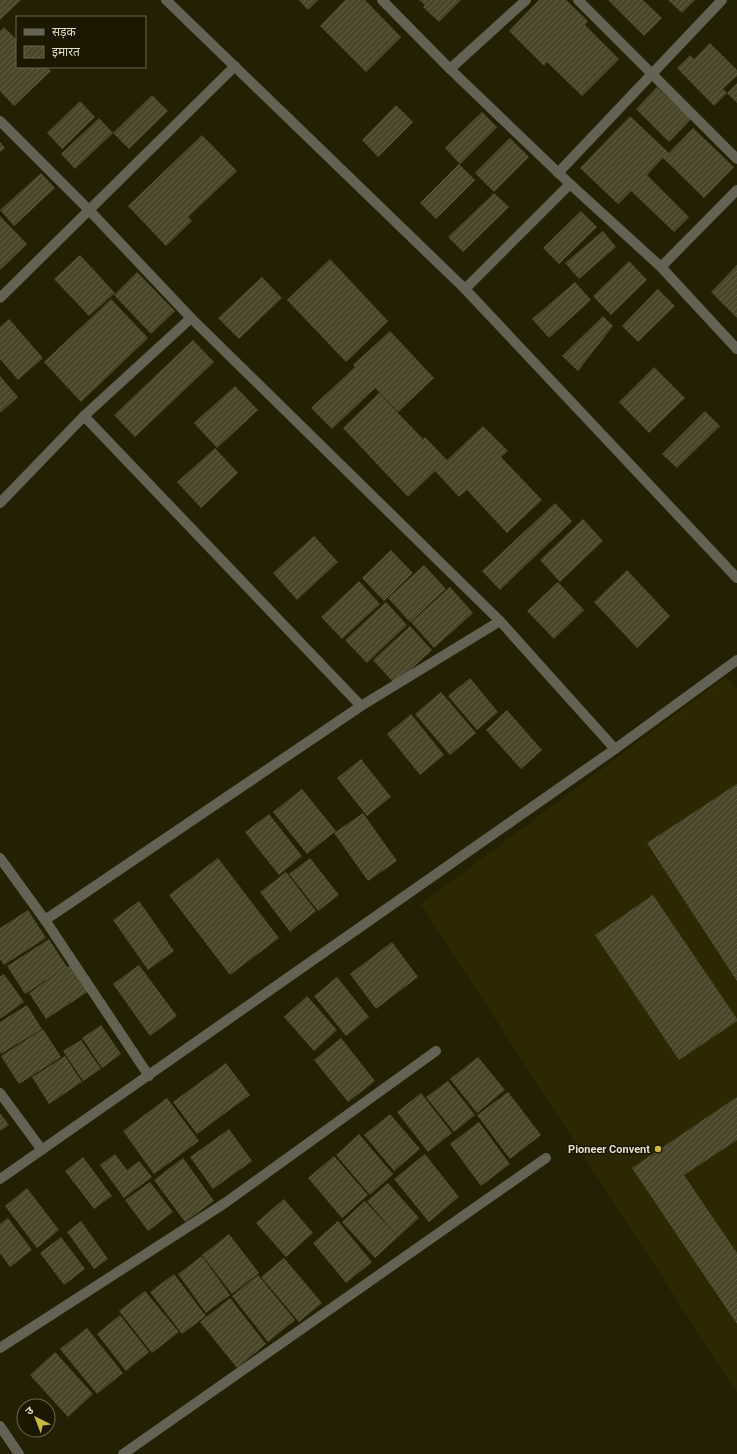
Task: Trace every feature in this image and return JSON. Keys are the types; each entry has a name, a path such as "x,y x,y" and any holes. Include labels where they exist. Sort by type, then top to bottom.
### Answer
{"street":[{"path":"166,0 465,289 737,578"},
{"path":"382,0 450,69 558,173 661,267 737,349"},
{"path":"450,69 526,0"},
{"path":"578,0 737,160"},
{"path":"558,173 722,0"},
{"path":"0,298 235,66"},
{"path":"0,121 89,210 191,318 500,621 615,749"},
{"path":"465,289 570,184"},
{"path":"661,267 737,190"},
{"path":"0,503 84,416 191,318"},
{"path":"84,416 362,706"},
{"path":"45,920 362,706 500,621"},
{"path":"0,1179 615,749 737,660"},
{"path":"0,858 45,920 149,1076"},
{"path":"0,1348 225,1203 436,1051"},
{"path":"0,1093 42,1150"},
{"path":"124,1454 546,1158"},
{"path":"0,1426 19,1454"}],"shaded area":[{"name":"Pioneer Convent","path":"725,677 737,689 737,1393 421,904"}],"building":[{"path":"0,0 21,0 0,20"},
{"path":"299,0 318,0 308,10"},
{"path":"345,0 365,0 401,37 366,72 320,26"},
{"path":"419,0 461,0 439,22 423,7 425,5"},
{"path":"539,0 566,0 588,21 585,25 619,59 582,96 547,62 544,66 509,31"},
{"path":"608,0 643,0 662,18 644,36"},
{"path":"668,0 695,0 682,13"},
{"path":"4,27 16,39 16,68 48,68 51,71 14,106 0,91 0,31"},
{"path":"710,43 737,70 737,76 723,89 727,93 714,106 677,68 690,55 694,59"},
{"path":"737,83 737,103 727,93"},
{"path":"657,87 691,119 669,142 636,109"},
{"path":"152,95 168,111 129,149 113,133"},
{"path":"80,101 95,117 62,149 47,133"},
{"path":"396,105 413,122 378,157 362,140"},
{"path":"482,112 497,127 460,164 445,148"},
{"path":"630,116 669,153 693,128 734,167 704,198 663,158 647,175 689,217 674,232 631,191 618,204 580,168"},
{"path":"99,118 113,133 75,169 61,154"},
{"path":"202,135 237,171 188,217 192,221 166,246 128,206"},
{"path":"510,138 529,157 494,192 475,173"},
{"path":"0,142 5,148 0,152"},
{"path":"459,164 475,180 436,219 420,203"},
{"path":"41,173 55,188 14,226 0,210"},
{"path":"494,193 509,207 463,252 448,237"},
{"path":"581,211 597,227 559,264 543,248"},
{"path":"0,216 27,244 0,270"},
{"path":"603,231 616,247 579,279 565,263"},
{"path":"80,255 115,293 89,316 54,279"},
{"path":"330,259 388,321 346,362 287,300"},
{"path":"629,261 647,280 611,315 593,296"},
{"path":"737,265 737,318 711,292"},
{"path":"137,272 175,311 151,334 114,295"},
{"path":"262,277 282,298 239,339 218,318"},
{"path":"575,282 591,300 549,338 532,319"},
{"path":"658,289 675,306 638,342 622,326"},
{"path":"111,299 148,338 81,402 44,362"},
{"path":"603,316 613,326 578,371 562,356"},
{"path":"9,319 43,358 18,380 0,359 0,327"},
{"path":"390,331 434,378 398,412 375,388 332,429 311,408 355,367 353,365"},
{"path":"193,340 214,362 135,437 114,415"},
{"path":"654,367 685,398 649,433 619,402"},
{"path":"0,376 18,397 0,413"},
{"path":"235,386 258,410 217,448 194,423"},
{"path":"379,393 423,439 425,437 447,460 483,426 508,451 501,457 542,500 507,533 467,490 459,497 435,471 408,497 343,428"},
{"path":"705,411 720,426 677,468 662,454"},
{"path":"215,448 238,473 201,508 177,482"},
{"path":"555,503 572,521 500,590 482,571"},
{"path":"583,519 603,541 560,582 540,560"},
{"path":"314,536 338,562 297,600 273,573"},
{"path":"391,550 413,573 384,601 362,578"},
{"path":"424,565 446,589 410,622 388,598"},
{"path":"627,570 670,616 637,648 594,602"},
{"path":"359,581 380,604 342,639 321,617"},
{"path":"558,582 584,610 554,639 527,611"},
{"path":"450,587 473,613 434,648 411,622"},
{"path":"386,602 407,625 367,663 345,640"},
{"path":"410,626 432,650 395,684 373,660"},
{"path":"470,678 498,712 477,730 448,696"},
{"path":"441,692 476,733 450,755 415,714"},
{"path":"507,710 542,750 521,769 486,730"},
{"path":"411,714 444,755 420,775 387,734"},
{"path":"361,759 391,797 367,816 337,778"},
{"path":"737,784 737,981 647,843"},
{"path":"302,789 336,831 307,854 273,812"},
{"path":"363,813 397,861 368,881 334,833"},
{"path":"269,814 302,856 279,875 245,832"},
{"path":"218,858 279,938 230,975 169,895"},
{"path":"310,858 339,895 318,911 289,874"},
{"path":"286,872 316,911 290,932 260,892"},
{"path":"653,895 737,1019 737,1021 679,1060 595,935"},
{"path":"139,901 174,951 148,970 113,920"},
{"path":"28,910 46,938 4,965 0,959 0,928"},
{"path":"49,939 67,967 71,965 89,991 46,1019 29,993 59,972 25,994 7,966"},
{"path":"392,942 418,977 376,1009 350,974"},
{"path":"139,965 177,1016 150,1036 113,984"},
{"path":"4,974 24,1002 0,1019 0,977"},
{"path":"337,977 369,1017 346,1036 314,996"},
{"path":"307,996 337,1030 314,1051 284,1017"},
{"path":"27,1005 42,1029 1,1054 0,1022"},
{"path":"101,1025 121,1054 102,1068 82,1038"},
{"path":"43,1029 61,1057 19,1084 1,1056"},
{"path":"341,1038 375,1081 348,1102 314,1060"},
{"path":"81,1040 101,1069 83,1081 63,1051"},
{"path":"65,1056 82,1082 49,1104 32,1077"},
{"path":"478,1057 505,1090 477,1113 450,1079"},
{"path":"226,1063 250,1095 197,1134 173,1102"},
{"path":"448,1081 475,1115 454,1132 426,1097"},
{"path":"508,1092 541,1135 510,1159 477,1115"},
{"path":"421,1093 452,1133 428,1152 397,1112"},
{"path":"737,1097 737,1140 684,1175 737,1253 737,1324 632,1168"},
{"path":"167,1098 199,1141 154,1174 123,1131"},
{"path":"0,1113 9,1125 0,1131"},
{"path":"390,1114 420,1149 394,1171 364,1135"},
{"path":"479,1122 510,1164 481,1186 450,1144"},
{"path":"229,1129 252,1161 213,1189 190,1157"},
{"path":"359,1134 393,1174 370,1195 336,1155"},
{"path":"115,1154 127,1170 139,1161 152,1177 124,1198 100,1165"},
{"path":"425,1154 459,1197 429,1222 394,1179"},
{"path":"334,1156 368,1195 342,1218 308,1178"},
{"path":"83,1157 112,1196 94,1209 65,1171"},
{"path":"183,1158 214,1201 185,1222 154,1180"},
{"path":"150,1182 173,1212 148,1231 125,1200"},
{"path":"388,1183 419,1218 398,1237 367,1201"},
{"path":"27,1188 59,1230 37,1248 5,1206"},
{"path":"284,1199 313,1233 286,1257 256,1223"},
{"path":"365,1201 398,1237 375,1258 342,1222"},
{"path":"8,1218 32,1250 10,1267 0,1253 0,1224"},
{"path":"81,1221 108,1259 94,1269 67,1232"},
{"path":"338,1221 372,1262 346,1283 313,1243"},
{"path":"229,1234 259,1273 232,1294 202,1255"},
{"path":"61,1237 85,1269 64,1285 40,1253"},
{"path":"202,1256 230,1295 206,1313 178,1274"},
{"path":"284,1258 322,1303 299,1322 261,1277"},
{"path":"174,1274 206,1316 182,1334 150,1292"},
{"path":"258,1275 295,1320 268,1342 232,1296"},
{"path":"145,1291 179,1332 152,1353 119,1311"},
{"path":"230,1298 266,1344 237,1368 200,1322"},
{"path":"120,1315 149,1352 126,1371 97,1334"},
{"path":"87,1328 123,1373 97,1394 60,1349"},
{"path":"55,1352 93,1394 68,1417 56,1404 56,1398 51,1398 30,1375"}],"place":[{"name":"Pioneer Convent","path":"658,1149"}]}
